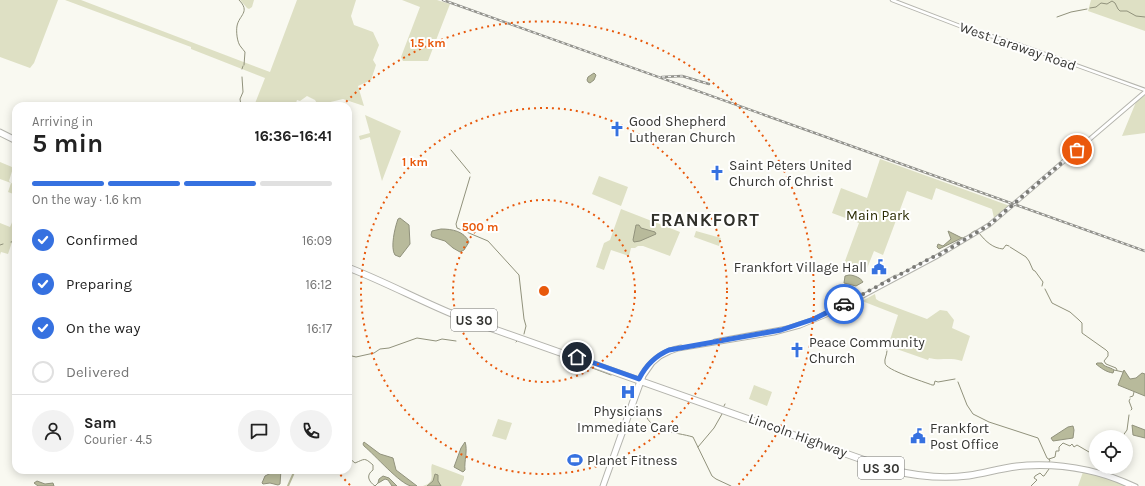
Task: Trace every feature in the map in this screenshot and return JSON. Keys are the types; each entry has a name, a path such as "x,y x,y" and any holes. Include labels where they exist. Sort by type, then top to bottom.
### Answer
{"main road":[{"name":"West Laraway Road","path":"892,0 965,28 1020,45 1145,91"},
{"path":"603,486 640,381 653,364 660,358 670,352 690,347 774,333 810,323 886,285 989,225 1145,91"},
{"path":"0,131 12,137"},
{"path":"0,134 12,140"},
{"path":"5,137 12,138"},
{"name":"US 30","path":"352,268 436,306 604,368"},
{"name":"US 30","path":"352,271 435,309 604,368"},
{"name":"Lincoln Highway","path":"604,368 886,470 906,475 930,478 959,478 1008,469 1053,467 1083,471 1114,479 1130,486"},
{"name":"Lincoln Highway","path":"640,381 705,401 900,471 944,476 969,474 1025,464 1061,465 1106,474 1136,486"}],"green space":[{"path":"0,0 58,0 34,63 30,68 0,57"},
{"path":"65,0 81,0 270,72 297,0 356,0 351,16 354,25 373,32 379,45 373,60 376,65 371,80 358,86 364,106 343,99 330,102 316,102 307,96 300,101 297,100 296,102 256,102 265,78 191,49 191,47"},
{"path":"240,0 254,0 252,7 249,9"},
{"path":"402,0 437,0 450,4 428,61 403,61 401,57 420,7"},
{"path":"1091,0 1145,0 1145,31 1088,11"},
{"path":"1145,95 1145,133 1122,136 1136,102"},
{"path":"365,115 401,131 382,181 370,137 360,140 359,136 370,133"},
{"name":"Main Park","path":"880,159 1010,206 994,218 992,209 936,188 932,200 907,191 883,255 874,251 866,271 845,264 859,223 832,213 841,188 867,198"},
{"path":"0,162 12,167 12,171 9,181 11,183 0,179"},
{"path":"599,176 628,187 621,206 592,194"},
{"path":"11,183 12,194 8,192"},
{"path":"621,209 680,232 670,256 643,246 631,248 629,256 611,250 604,270 596,267 604,243 610,240"},
{"path":"12,222 12,242 8,254 1,252 0,255 0,223 10,227"},
{"path":"696,231 721,238 719,246 694,237"},
{"path":"875,294 876,299 879,301 927,319 940,310 947,311 954,320 952,328 970,336 962,361 929,358 928,360 888,346 898,315 862,301"},
{"path":"754,385 772,392 767,406 749,399"},
{"path":"498,419 512,423 506,440 492,436"},
{"path":"432,464 464,476 461,486 423,486 431,480"},
{"path":"1083,472 1108,478 1127,486 1078,486"}],"shaded area":[{"path":"594,73 596,75 594,80 590,83 588,82 588,77"},
{"path":"400,218 409,225 410,244 400,257 395,255 393,248 396,227 398,219"},
{"path":"636,225 655,232 656,234 634,242 633,240"},
{"path":"441,229 453,230 464,235 469,242 464,250 460,252 445,241 432,237 432,231"},
{"path":"948,231 962,238 939,249 937,247 938,244 943,246 951,239"},
{"path":"849,275 861,279 863,282 856,286 844,283 845,276"},
{"path":"1102,363 1114,370 1113,373 1104,370 1096,364"},
{"path":"1124,370 1130,379 1136,378 1142,373 1145,374 1145,396 1118,385"},
{"path":"1132,425 1145,430 1145,438 1133,435"},
{"path":"1073,426 1073,438 1053,441 1051,438 1068,427"},
{"path":"364,442 380,454 393,458 396,470 417,486 411,486 401,480 364,446"},
{"path":"465,442 465,470 463,472 454,467 461,448"},
{"path":"269,474 281,474 280,484 263,484 262,483 265,476"},
{"path":"435,474 438,475 438,481 441,486 427,486 433,481"},
{"path":"383,476 389,478 397,486 392,486 388,480 385,479 378,483 379,479"},
{"path":"37,481 45,484 53,483 54,486 38,486 34,483"}],"waterway":[{"path":"239,0 244,8 244,11 238,22 237,34 240,45 245,52 244,65"},
{"path":"1090,8 1096,7 1101,3 1107,4 1112,1 1120,11 1127,11 1136,16 1145,17"},
{"path":"1057,17 1071,12 1087,9"},
{"path":"240,102 243,92 242,77"},
{"path":"451,150 470,173"},
{"path":"470,177 456,224 457,228 488,241 519,275 526,326 524,334"},
{"path":"970,234 974,231 978,231"},
{"path":"979,233 993,246 1003,249 1006,245 1009,246"},
{"path":"962,238 968,236"},
{"path":"1010,247 1026,257 1033,270 1043,282 1042,286"},
{"path":"1045,289 1052,303 1070,312 1082,323 1082,333 1108,352 1108,356 1104,361 1106,364 1116,368 1117,370"},
{"path":"352,356 356,357 374,353 380,349 389,348 417,338 436,341 442,339 456,341"},
{"path":"884,344 886,349"},
{"path":"887,351 885,362 887,366 906,376 932,385 934,385 935,381 938,382 955,379"},
{"path":"571,360 611,375"},
{"path":"1114,370 1123,372"},
{"path":"958,382 967,405 973,414 989,422 1038,438 1047,458 1050,460 1049,462"},
{"path":"1130,397 1133,396 1134,392"},
{"path":"1130,399 1131,410"},
{"path":"645,409 646,417 656,427 693,437 712,476 731,486"},
{"path":"698,447 714,428 722,414"},
{"path":"1127,430 1129,415"},
{"path":"1049,459 1055,457 1056,451 1059,451 1059,447 1063,443 1070,446 1072,444 1074,447 1077,445 1089,452"},
{"path":"352,460 355,463 364,460 373,465 373,470 369,474 369,478 375,486 378,483"},
{"path":"1031,486 1037,480 1034,478 1035,476 1040,473 1044,476 1049,469"},
{"path":"288,486 293,474"}],"railway":[{"path":"443,0 1145,251"},
{"path":"662,77 682,76 709,84"}],"way so far":[{"path":"844,304 939,255 979,232 998,218 1077,150"}],"place":[{"name":"Good Shepherd Lutheran Church","path":"617,129"},
{"name":"Saint Peters United Church of Christ","path":"717,173"},
{"name":"Frankfort Village Hall","path":"879,267"},
{"name":"Peace Community Church","path":"797,350"},
{"name":"Physicians Immediate Care","path":"628,392"},
{"name":"Frankfort Post Office","path":"918,436"},
{"name":"Planet Fitness","path":"575,460"}],"district":[{"name":"FRANKFORT","path":"705,220"}],"route":[{"path":"577,357 639,379 651,361 669,350 678,347 781,330 814,319 844,304"}]}
